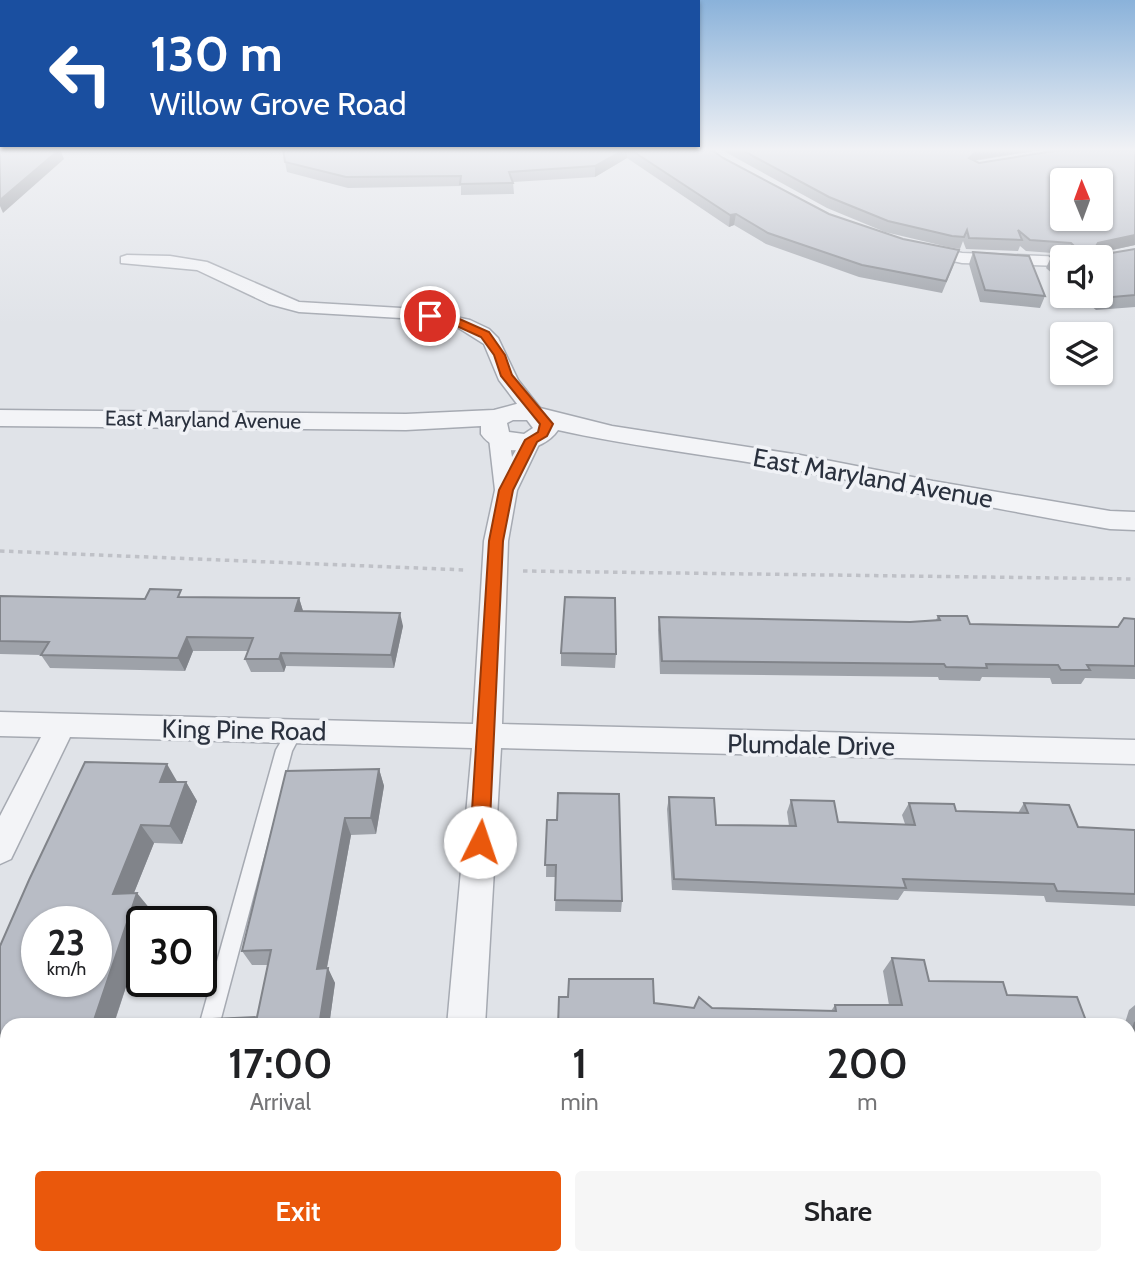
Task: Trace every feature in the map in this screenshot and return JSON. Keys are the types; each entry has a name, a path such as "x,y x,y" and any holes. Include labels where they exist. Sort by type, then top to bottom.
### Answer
{"street":[{"path":"905,246 962,258 1050,261"},
{"path":"127,260 183,260 215,270 264,298 298,306 371,313 408,313 451,320 485,334 499,355 506,376 538,427 506,490 496,541 487,738 467,1018"},
{"path":"506,376 500,425 506,490"},
{"name":"East Maryland Avenue","path":"0,418 500,425 514,442 538,427 567,437 612,434 800,463 1110,520 1135,520"},
{"name":"King Pine Road","path":"0,724 487,738"},
{"path":"0,849 61,725"},
{"name":"Plumdale Drive","path":"487,738 1135,752"}],"lane":[{"path":"211,1018 284,750 294,732"}],"path":[{"path":"0,551 494,571 1135,579"}],"building":[{"path":"718,207 816,207 903,239 959,250 946,281 862,265 768,233 736,214 730,215"},
{"path":"854,207 1050,207 1050,231 1113,231 1113,207 1135,207 1135,235 1097,245 1030,240 1018,230 1022,240 969,238 967,230 964,237 888,221"},
{"path":"1135,249 1135,295 1113,297 1113,253"},
{"path":"973,252 1029,256 1045,296 985,290"},
{"path":"150,589 181,590 178,597 299,598 295,611 400,613 391,655 281,653 279,659 245,659 253,638 187,637 178,658 41,655 49,642 0,641 0,596 145,599"},
{"path":"565,597 615,598 616,654 561,653"},
{"path":"938,616 967,616 970,624 1118,627 1124,618 1135,619 1135,666 1087,665 1090,670 1061,670 1058,665 986,664 987,668 946,667 944,664 662,661 659,617 910,622 940,620"},
{"path":"85,762 167,764 160,782 186,782 170,826 141,825 113,894 137,893 133,906 126,906 126,926 112,967 112,906 21,906 21,997 102,997 95,1018 0,1018 0,946"},
{"path":"379,769 371,818 345,818 317,969 328,968 320,1018 235,1018 257,1017 271,950 242,951 286,771"},
{"path":"558,793 619,794 622,901 555,900 556,865 545,865 547,820 557,820"},
{"path":"669,797 714,798 716,825 796,826 791,800 834,801 838,822 915,825 909,803 954,804 956,811 1028,813 1024,803 1069,805 1078,827 1135,830 1135,894 1057,891 1054,884 903,879 906,888 674,879"},
{"path":"892,958 924,960 929,981 1003,982 1007,995 1077,997 1085,1018 558,1018 559,997 568,997 569,979 653,979 654,1003 694,1008 699,997 712,1008 836,1011 835,1005 902,1005"}],"route":[{"path":"430,316 451,320 485,334 499,355 506,376 534,413 547,424 543,434 531,440 506,490 496,541 480,842"}]}
